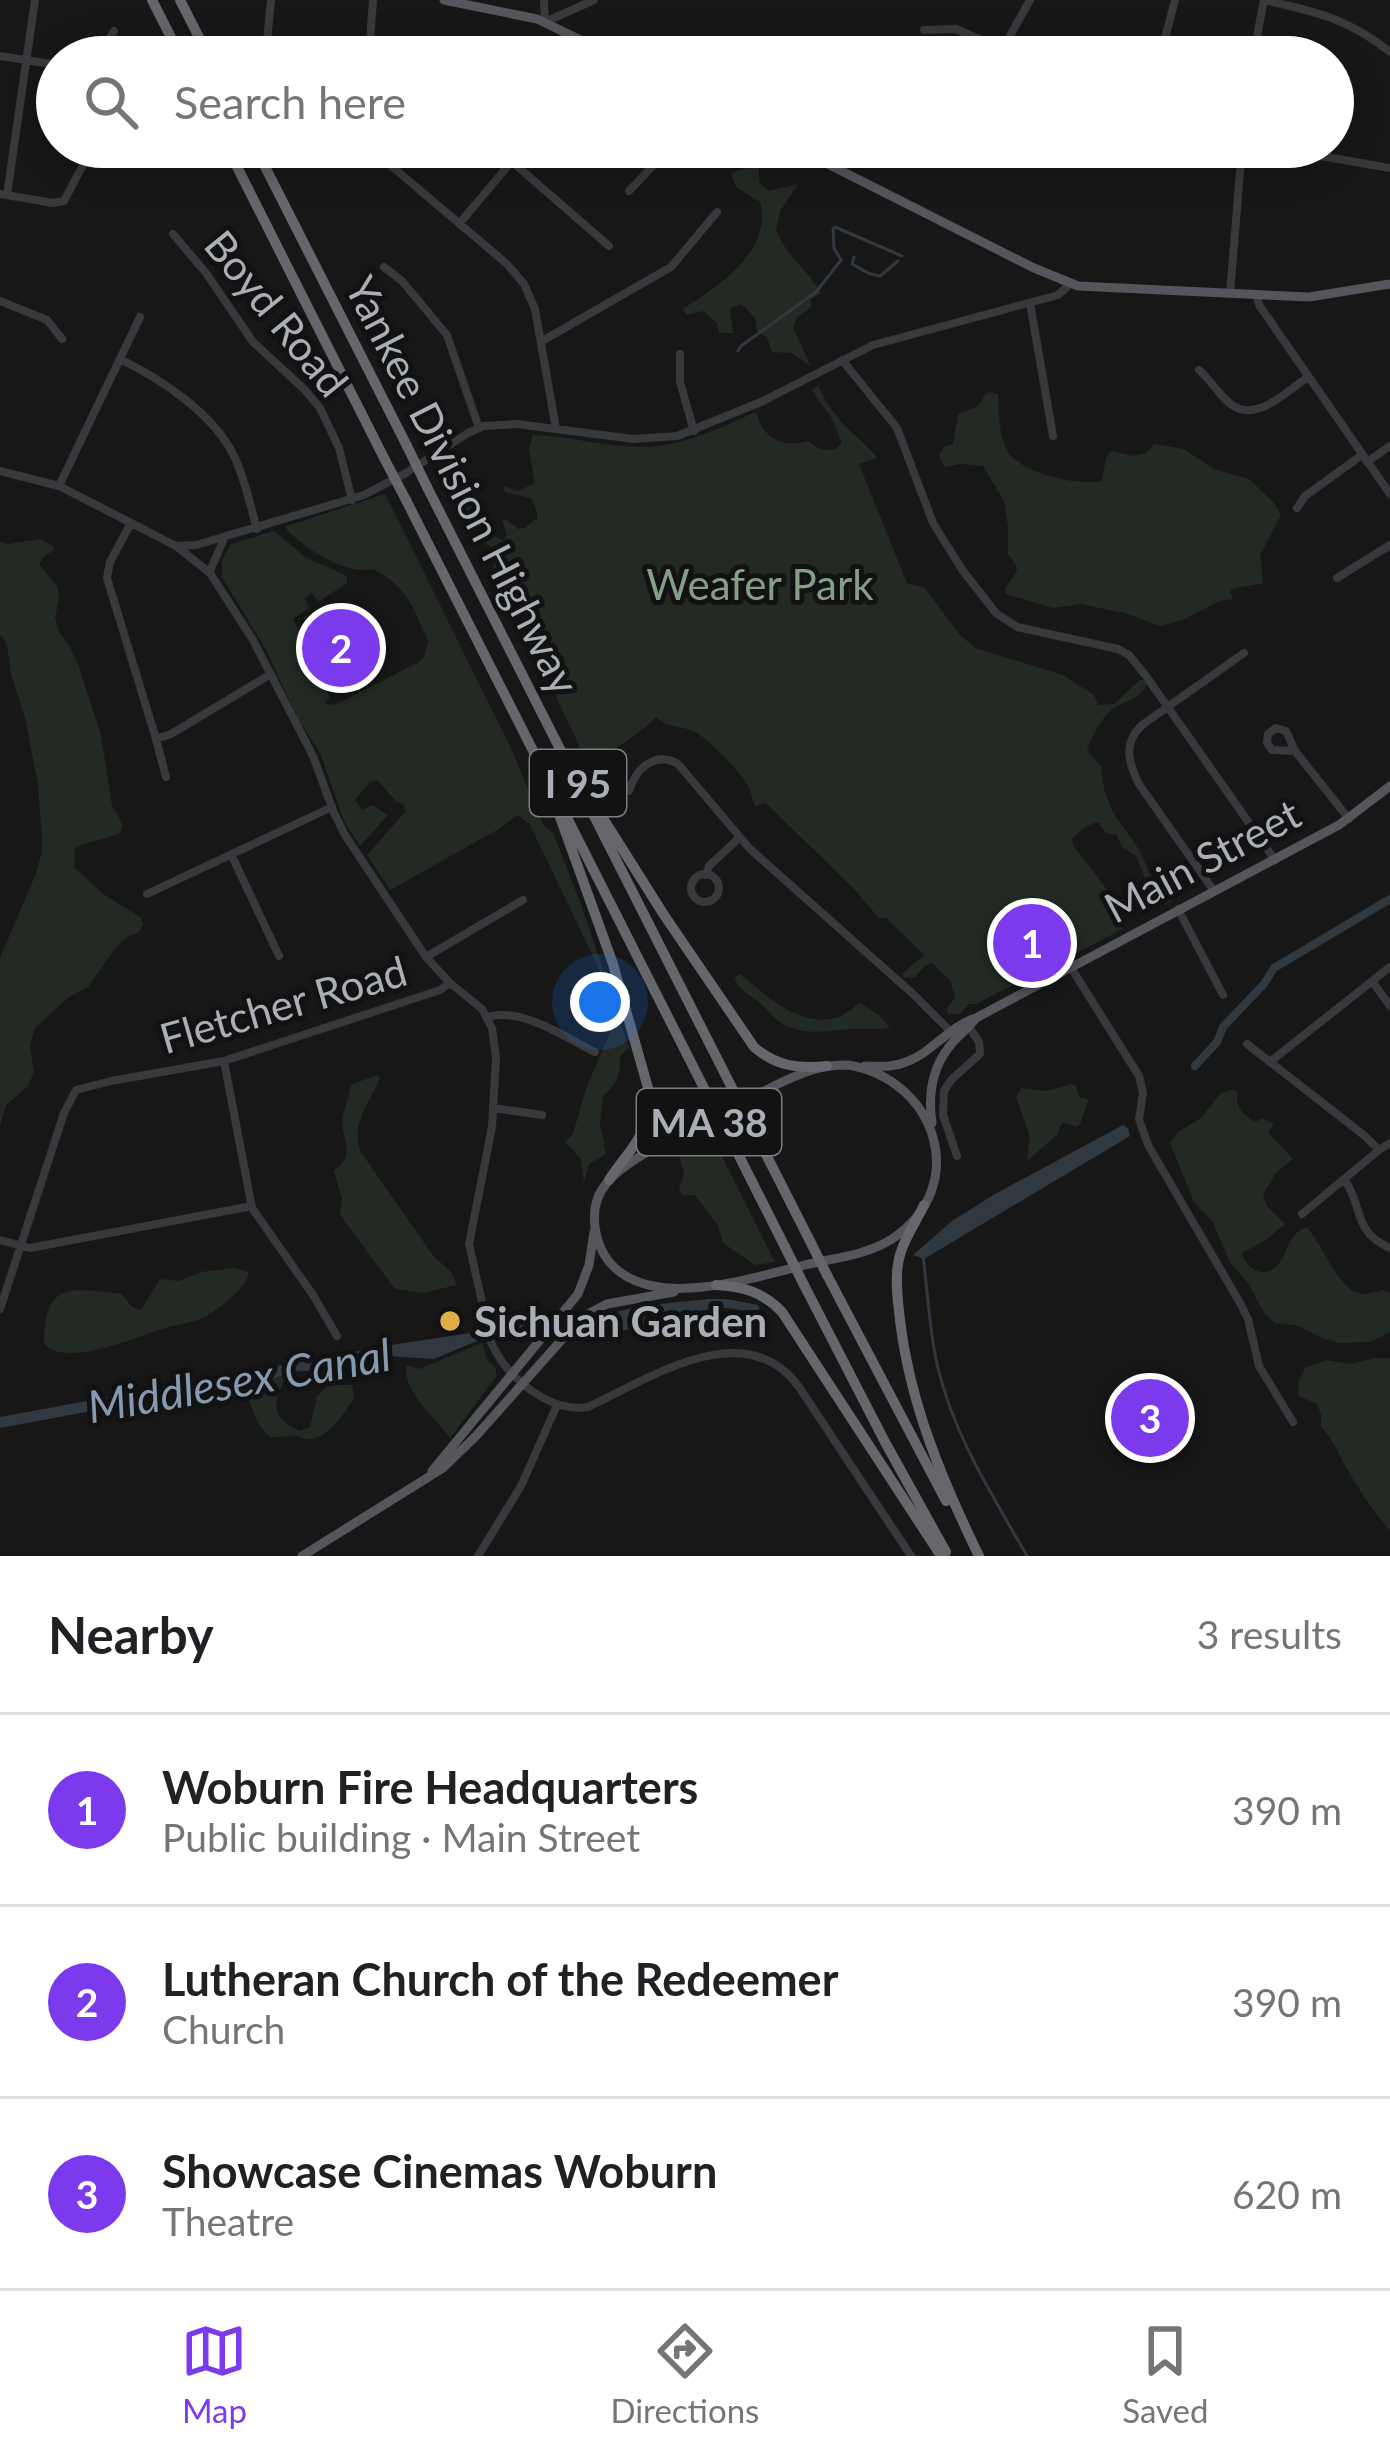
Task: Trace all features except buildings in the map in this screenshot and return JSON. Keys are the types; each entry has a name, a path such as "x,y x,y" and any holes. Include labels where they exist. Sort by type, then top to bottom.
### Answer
{"highway":[{"path":"152,0 170,36"},
{"path":"180,0 198,36"},
{"name":"Yankee Division Highway","path":"238,168 945,1556"},
{"name":"Yankee Division Highway","path":"266,168 905,1428 978,1556"},
{"path":"561,751 748,1041 784,1065 827,1066"},
{"path":"542,769 598,920 649,1089 651,1107 645,1130 609,1180"},
{"path":"924,1205 898,1262 902,1335 930,1446 978,1556"},
{"path":"716,1285 755,1292 782,1312 945,1556"}],"main road":[{"path":"445,0 545,22 573,36"},
{"path":"836,168 1070,284 1327,296 1390,284"},
{"name":"Main Street","path":"854,1066 889,1067 915,1058 1070,966 1348,819 1390,786"},
{"name":"Main Street","path":"935,1143 932,1084 954,1035"},
{"name":"MA 38","path":"419,1484 578,1294 590,1265 598,1197 609,1180 631,1162 804,1073 827,1066 854,1066"},
{"path":"854,1066 887,1078 909,1094 924,1114 935,1143"},
{"name":"MA 38","path":"302,1556 458,1455 568,1330 596,1309 872,1249 900,1233 924,1205 935,1174 935,1143"},
{"path":"595,1218 604,1254 626,1278 650,1287 695,1288"}],"street":[{"path":"35,0 3,195 60,202 82,168"},
{"path":"267,36 271,0"},
{"path":"371,36 373,0"},
{"path":"544,0 545,22 594,0"},
{"path":"1011,36 1030,0"},
{"path":"1166,36 1175,0"},
{"path":"1257,36 1264,0 1332,16 1390,52"},
{"path":"924,30 956,28 970,36"},
{"path":"112,36 114,31"},
{"path":"0,56 36,61"},
{"path":"1354,162 1390,168"},
{"path":"393,168 507,264 524,284 535,309 556,429"},
{"path":"458,224 506,168"},
{"path":"520,168 609,246"},
{"path":"628,191 650,168"},
{"path":"1230,294 1240,168"},
{"path":"542,341 670,267 717,212"},
{"name":"Boyd Road","path":"173,234 253,342 320,408 340,448 352,500"},
{"path":"384,267 402,280 445,332 479,428"},
{"path":"176,546 225,538 352,500 479,428 512,423 633,439 694,430 877,343 1059,294 1070,284"},
{"path":"1257,295 1390,494"},
{"path":"0,302 46,320 62,340"},
{"path":"1030,302 1053,436"},
{"path":"58,486 140,316"},
{"path":"680,354 680,382 694,430"},
{"path":"120,359 187,402 213,425 235,459 257,529"},
{"path":"842,360 897,428 933,523 995,614 1017,627 1124,652 1137,663 1275,860"},
{"path":"1198,370 1231,404 1246,410 1266,405 1308,377"},
{"path":"1298,508 1305,496 1390,446"},
{"path":"0,471 58,486 176,546 210,572 316,760 345,835 426,957 487,1017 496,1045 493,1108 469,1244 493,1346 513,1372 544,1399 578,1409 695,1359 760,1356 794,1380 911,1556"},
{"path":"131,523 110,562 107,578 166,777"},
{"path":"210,572 225,538"},
{"path":"1337,578 1390,544"},
{"path":"1214,891 1142,788 1128,746 1137,729 1244,653"},
{"path":"156,739 271,674"},
{"path":"1294,751 1348,819"},
{"path":"629,791 635,777 652,761 672,760 739,838 954,1035"},
{"path":"147,894 332,807"},
{"path":"706,874 739,838"},
{"path":"231,854 279,956"},
{"path":"426,957 523,900"},
{"path":"1178,909 1223,995"},
{"path":"1070,966 1137,1070 1143,1090 1139,1120 1148,1145 1245,1312 1259,1368 1293,1423"},
{"path":"1270,1061 1390,967"},
{"path":"1372,981 1390,1006"},
{"name":"Fletcher Road","path":"0,1309 64,1113 76,1090 224,1061 442,990 450,983"},
{"path":"487,1017 520,1017 595,1052"},
{"path":"957,1156 942,1105 951,1080 980,1054 970,1022"},
{"path":"1247,1044 1378,1150"},
{"path":"224,1061 252,1206 337,1336"},
{"path":"493,1108 542,1115"},
{"path":"1302,1214 1390,1143"},
{"path":"1344,1179 1363,1228 1390,1249"},
{"path":"0,1240 30,1248 252,1206"},
{"path":"478,1556 525,1479 557,1405"}],"green space":[{"path":"759,168 759,182 769,191 798,184 780,211 776,231 821,293 811,299 811,307 793,328 811,366 791,353 772,352 767,337 757,331 755,318 742,304 730,308 733,333 719,333 717,323 703,311 686,315 683,309 727,278 759,236 760,202 736,187 731,174"},
{"name":"Weafer Park","path":"818,385 837,416 877,458 859,464 907,583 925,588 959,634 975,648 1063,675 1094,695 1098,705 1114,704 1140,680 1147,684 1139,695 1107,714 1087,750 1101,766 1112,811 1140,851 1155,886 1173,899 1166,905 1149,888 1136,856 1123,848 1116,834 1107,833 1099,822 1088,826 1072,839 1073,845 1109,892 1105,904 1123,929 969,1004 960,1014 948,1014 955,997 950,980 932,963 915,977 904,978 903,973 924,955 886,918 879,918 766,803 755,806 740,774 699,735 656,717 597,761 584,756 544,671 529,651 518,619 512,576 494,574 493,549 476,533 438,473 438,464 449,459 485,532 504,541 502,521 518,529 537,518 531,498 505,492 503,486 518,491 535,483 529,449 533,435 618,446 661,446 756,412 763,429 774,439 808,441 820,449 834,450 842,443 812,391"},
{"path":"991,392 998,394 1007,450 1037,472 1065,480 1102,481 1112,451 1133,456 1146,453 1154,444 1184,449 1214,469 1249,479 1281,515 1260,555 1263,583 1232,589 1233,599 1160,626 1125,613 1080,604 1053,608 1006,594 1017,571 1008,554 1004,501 983,466 944,467 939,455 953,444 958,414 978,406"},
{"path":"385,494 510,746 543,825 553,833 629,1048 620,1056 615,1083 603,1096 600,1124 606,1154 589,1164 584,1183 581,1159 565,1142 573,1134 616,1018 594,999 601,973 530,825 518,815 390,890 367,855 405,812 404,805 377,780 368,784 355,800 362,810 372,805 388,815 360,846 344,821 320,753 222,577 222,560 231,544 274,531 305,557 347,576 347,583 318,602 312,593 305,598 309,608 293,619 330,697 327,705 337,704 419,662 428,641 408,599 394,583 373,569 351,568 327,559 287,526"},
{"path":"40,539 53,546 39,564 58,588 55,618 79,667 101,735 112,806 123,824 120,833 75,848 74,867 143,924 116,947 88,987 69,997 35,1028 30,1045 34,1073 27,1087 6,1105 0,1127 0,958 35,876 42,836 26,721 0,634 0,542"},
{"path":"740,974 796,1014 835,1018 860,1003 890,1028 817,1032 792,1028 739,987 734,978"},
{"path":"377,1075 380,1078 360,1122 360,1151 456,1285 424,1293 395,1289 340,1215 342,1199 334,1171 347,1152 342,1124 350,1085"},
{"path":"1071,1084 1088,1102 1080,1124 1063,1122 1057,1135 1027,1161 1030,1137 1016,1097 1021,1088 1047,1091"},
{"path":"1237,1091 1239,1106 1247,1116 1274,1124 1268,1133 1293,1159 1276,1173 1263,1194 1266,1205 1285,1224 1242,1253 1245,1259 1253,1269 1270,1271 1306,1227 1347,1286 1364,1294 1390,1293 1390,1332 1370,1342 1341,1343 1296,1325 1275,1323 1230,1262 1212,1221 1194,1202 1170,1143 1201,1118 1221,1093"},
{"path":"704,1139 713,1139 775,1262 755,1265 723,1243 718,1226 695,1195 679,1191 684,1173 679,1156 696,1149"},
{"path":"234,1268 249,1272 243,1285 201,1319 87,1352 55,1351 44,1344 49,1309 63,1293 122,1294 141,1310 160,1279 179,1281 201,1272"},
{"path":"482,1343 496,1377 450,1438 415,1395 406,1365 419,1369"},
{"path":"1390,1358 1390,1531 1321,1427 1317,1404 1299,1396 1298,1383 1305,1368 1327,1360 1350,1364"},
{"path":"286,1376 277,1408 283,1420 299,1431 310,1427 317,1396 329,1385 352,1385 354,1398 336,1423 317,1438 270,1437 257,1421 244,1388"}],"water":[{"path":"1123,1125 1130,1136 924,1259 913,1255 952,1221 995,1194"},
{"path":"708,1299 760,1309 705,1310 606,1334 589,1336 584,1330 623,1310"},
{"name":"Middlesex Canal","path":"478,1332 484,1338 434,1359 387,1356 329,1370 298,1371 244,1388 186,1391 0,1428 0,1417"}],"waterway":[{"path":"738,351 816,292 841,260 834,248 835,227 902,256"},
{"path":"854,257 852,264 880,276 898,261"},
{"name":"Middlesex Canal","path":"1195,1066 1274,968 1390,899"},
{"path":"923,1256 945,1393 976,1465 1027,1556"},
{"name":"Middlesex Canal","path":"502,1334 531,1327"}],"place":[{"name":"Lutheran Church of the Redeemer","path":"341,648"},
{"name":"Woburn Fire Headquarters","path":"1032,943"},
{"name":"Sichuan Garden","path":"450,1321"},
{"name":"Showcase Cinemas Woburn","path":"1150,1418"}]}
